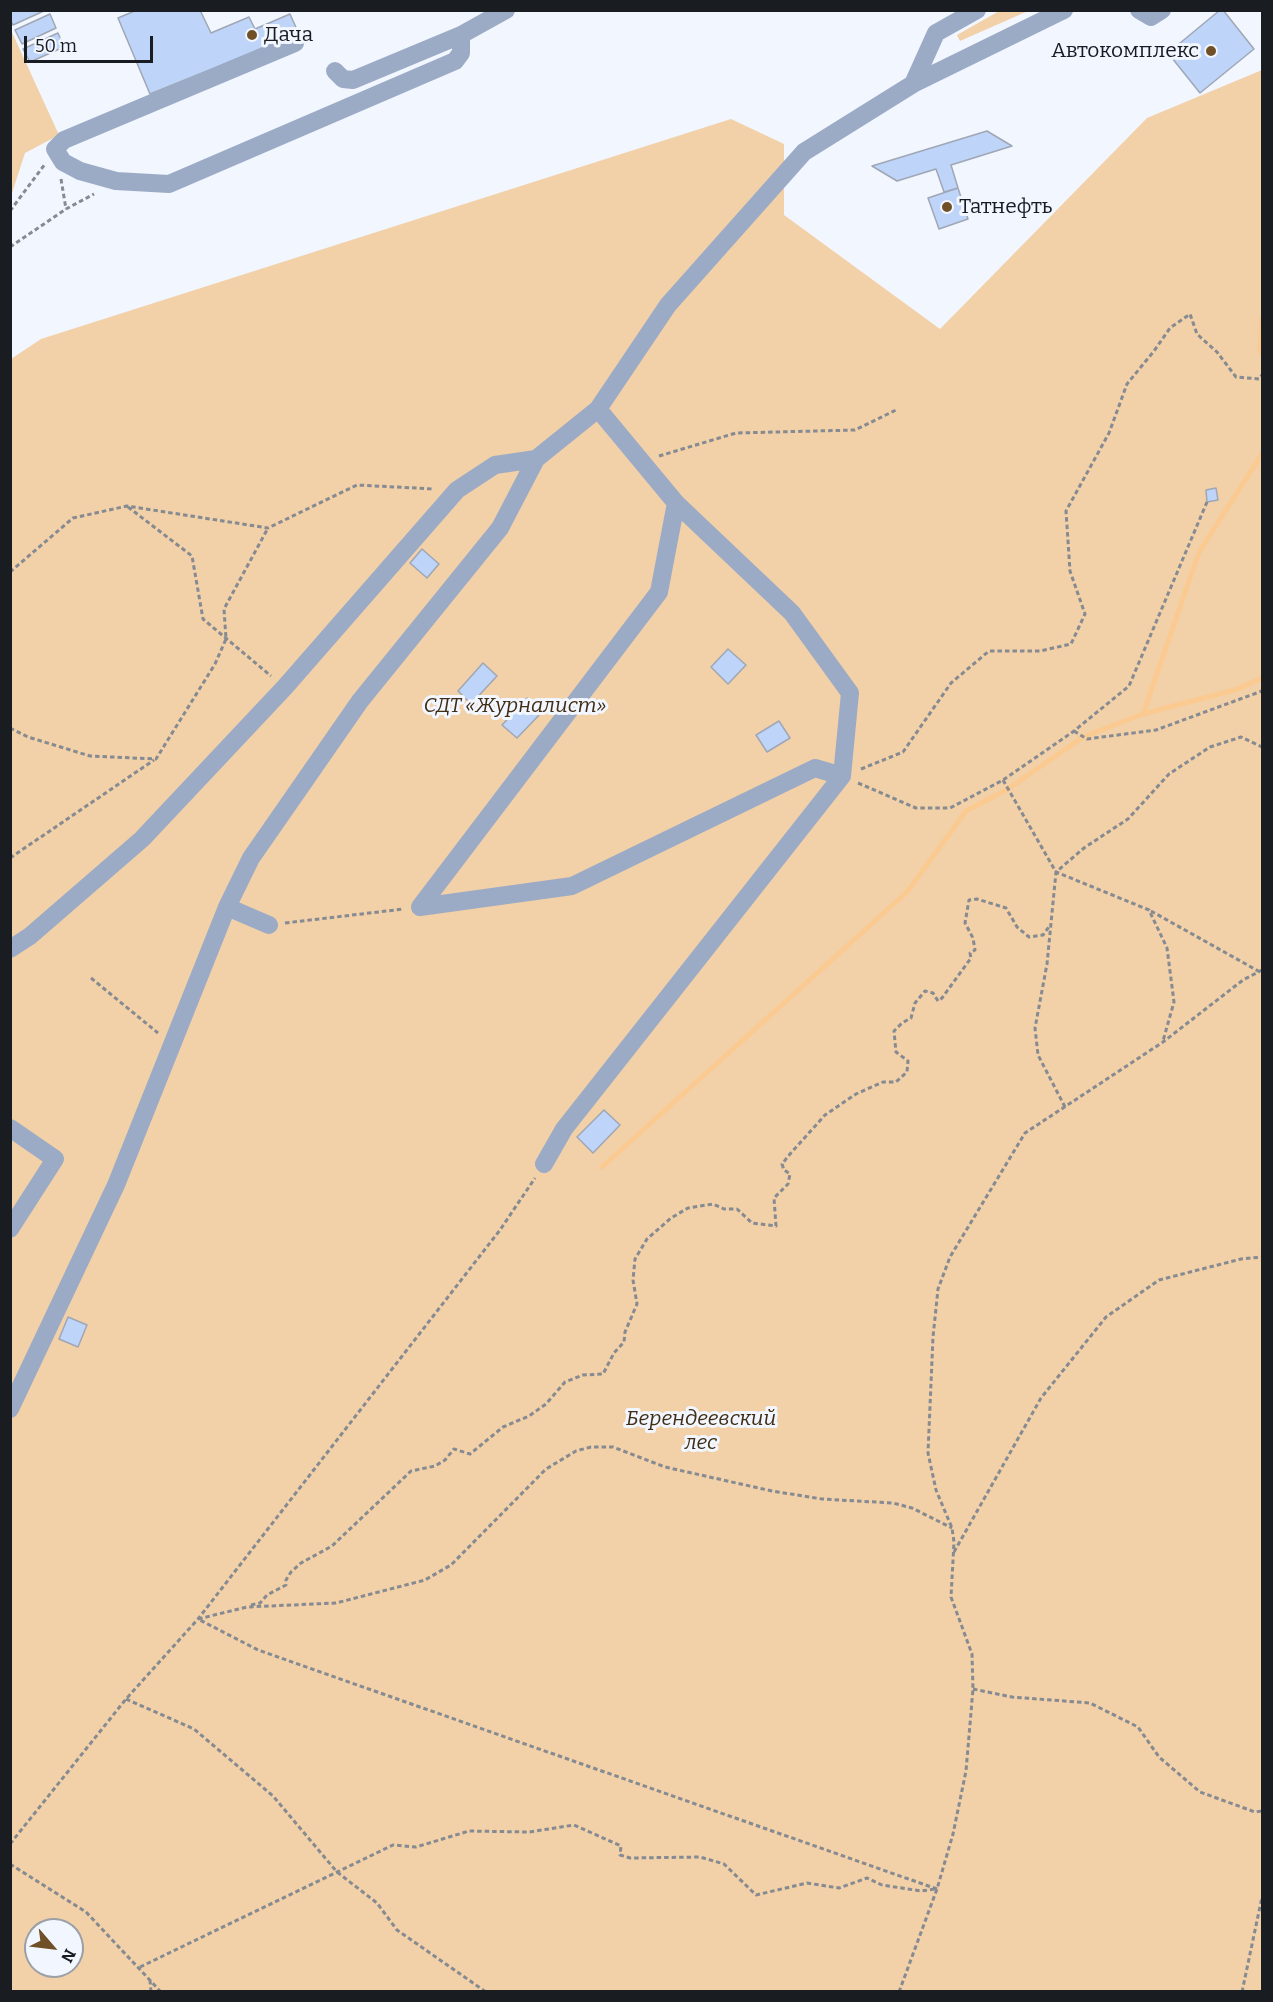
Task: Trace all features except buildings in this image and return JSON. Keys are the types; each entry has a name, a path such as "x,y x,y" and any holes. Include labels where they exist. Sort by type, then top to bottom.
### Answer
{"lane":[{"path":"335,71 343,79 353,80 461,35 506,10"},
{"path":"913,84 936,33 977,10"},
{"path":"10,1409 116,1185 227,907 251,858 360,701 500,528 536,459 598,410 668,305 804,152 913,84 1064,10"},
{"path":"1139,10 1151,17 1162,10"},
{"path":"295,43 64,140 55,149 63,162 80,171 116,181 169,184 455,62 461,53 461,35"},
{"path":"544,1164 564,1129 842,776 850,693 792,613 676,503 598,410"},
{"path":"10,949 30,936 142,839 285,687 456,490 495,465 536,459"},
{"path":"420,907 659,592 676,503"},
{"path":"420,907 572,886 815,768 842,776"},
{"path":"227,907 269,925"},
{"path":"10,1128 55,1159 10,1228"}],"path":[{"path":"55,149 66,209"},
{"path":"10,211 55,149"},
{"path":"10,247 66,209 116,181"},
{"path":"842,776 903,752 951,682 989,651 1040,651 1071,644 1085,614 1070,571 1066,511 1109,433 1127,384 1170,328 1190,314 1197,334 1217,352 1236,377 1259,380 1263,375"},
{"path":"640,461 736,433 855,430 896,410"},
{"path":"10,572 73,518 127,506 268,528 357,485 456,490"},
{"path":"842,776 916,808 950,808 1003,780 1074,730 1129,686 1208,502"},
{"path":"127,506 192,556 203,620 285,687"},
{"path":"10,858 156,759 215,664 226,639 224,609 268,528"},
{"path":"1074,730 1087,739 1155,730 1263,691"},
{"path":"10,728 28,737 90,756 156,759"},
{"path":"1056,872 1084,848 1128,819 1169,774 1210,747 1241,737 1263,747"},
{"path":"1003,780 1056,872 1047,964 1035,1028 1038,1055 1065,1107"},
{"path":"1056,872 1149,910 1261,971"},
{"path":"198,1619 260,1603 267,1595 286,1585 286,1580 296,1567 332,1546 411,1471 435,1466 445,1460 454,1449 470,1454 503,1427 529,1416 546,1404 565,1382 583,1376 603,1374 614,1353 624,1342 625,1332 637,1304 633,1280 635,1259 647,1239 671,1218 688,1208 713,1204 724,1209 737,1209 752,1223 776,1226 774,1198 788,1184 790,1174 784,1170 782,1164 790,1154 825,1115 856,1094 883,1082 896,1082 907,1072 908,1061 896,1052 894,1031 911,1018 915,1003 925,991 933,993 938,1001 942,998 971,957 970,953 975,950 973,938 965,923 969,900 977,899 1006,908 1017,927 1029,937 1043,935 1051,924"},
{"path":"269,925 420,907"},
{"path":"1149,910 1167,948 1174,1002 1163,1042"},
{"path":"899,1992 937,1888 953,1833 966,1771 974,1689 972,1654 951,1597 953,1553 951,1528 936,1490 928,1453 933,1337 938,1289 950,1257 1025,1133 1163,1042 1244,980 1261,971"},
{"path":"92,978 171,1044"},
{"path":"10,1844 126,1699 198,1619 500,1230 544,1164"},
{"path":"953,1553 1041,1398 1106,1317 1159,1280 1241,1259 1263,1257"},
{"path":"247,1607 336,1604 425,1580 451,1565 546,1469 576,1451 591,1447 613,1447 665,1467 772,1491 822,1499 893,1503 912,1508 951,1528"},
{"path":"198,1619 258,1650 937,1888"},
{"path":"974,1689 1012,1697 1090,1703 1138,1727 1159,1758 1200,1792 1255,1812 1263,1811"},
{"path":"126,1699 194,1729 273,1796 337,1872 377,1903 397,1930 486,1992"},
{"path":"140,1967 393,1845 416,1847 470,1831 529,1832 574,1825 621,1846 620,1855 630,1858 700,1857 724,1864 756,1894 807,1883 838,1888 867,1878 882,1885 921,1891 937,1888"},
{"path":"10,1864 86,1912 161,1992"},
{"path":"1242,1992 1263,1897"},
{"path":"149,1978 151,1992"}],"green space":[{"path":"1001,10 1028,11 960,41 957,35"},
{"path":"10,28 59,135 25,153 11,196"},
{"name":"Берендеевский лес","path":"1262,70 1262,1991 11,1991 11,359 41,339 731,119 784,144 784,215 940,329 1147,118"}],"waterway":[{"path":"1262,318 1260,350 1262,354"},
{"path":"1143,714 1199,552 1262,454"},
{"path":"602,1167 907,892 966,811 1008,789 1083,737 1143,714 1238,689 1262,678"}],"place":[{"name":"Дача","path":"252,35"},
{"name":"Автокомплекс","path":"1211,51"},
{"name":"Татнефть","path":"947,207"}],"park label":[{"name":"СДТ «Журналист»","path":"515,706"}]}
